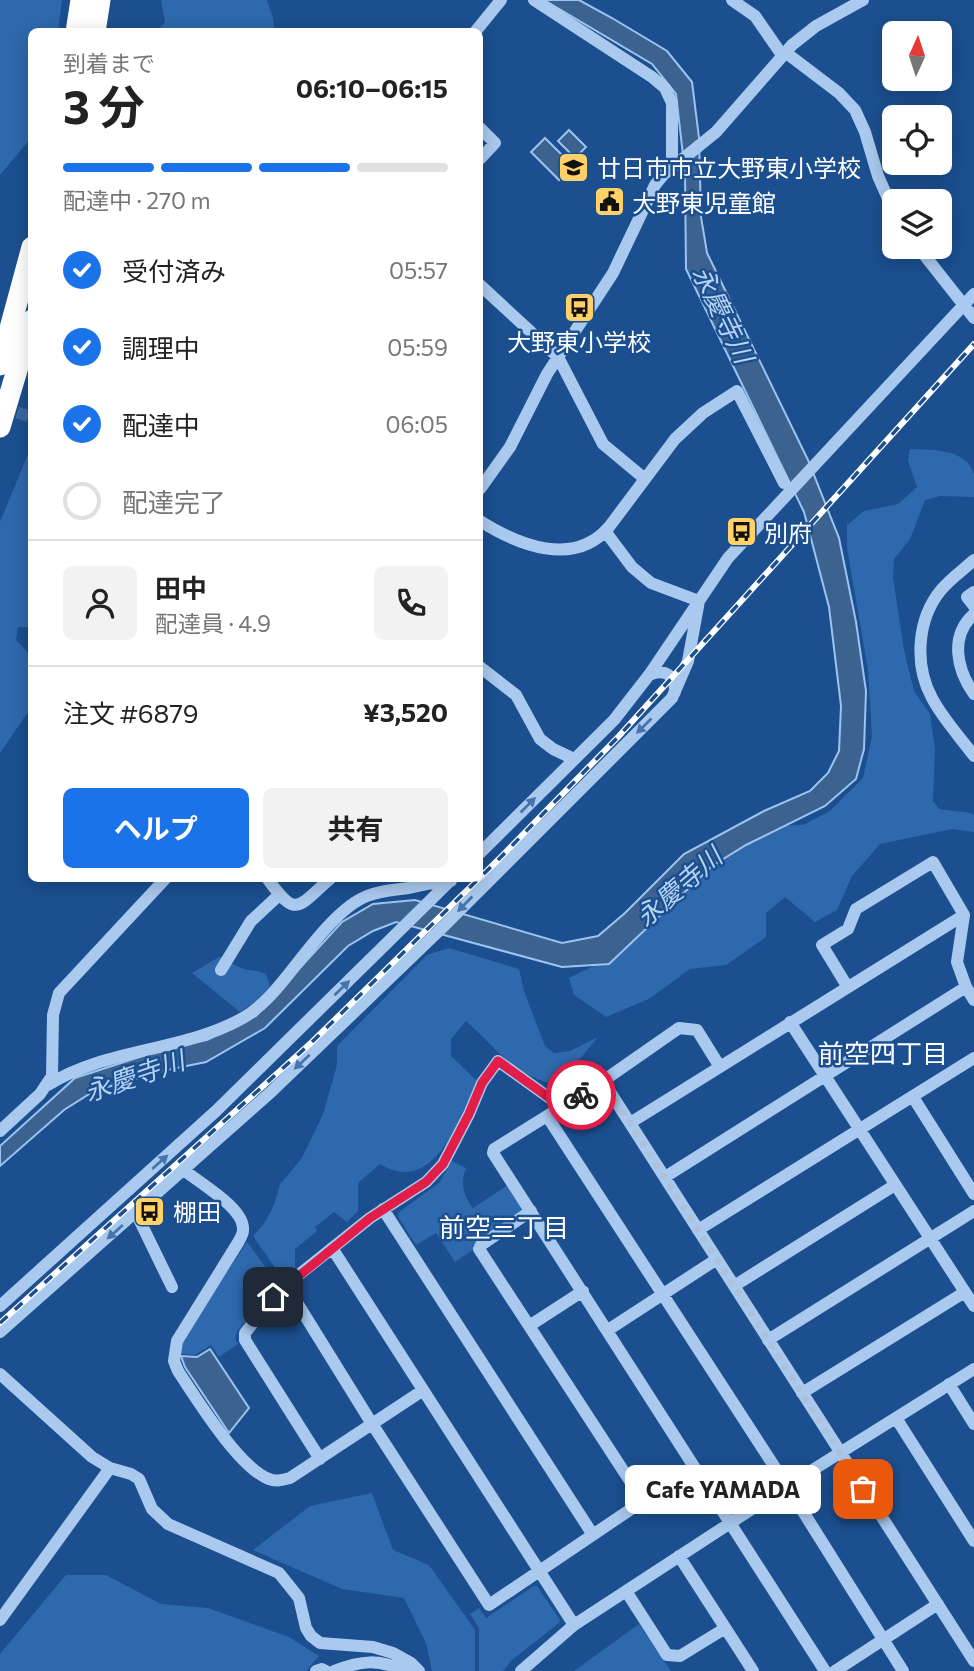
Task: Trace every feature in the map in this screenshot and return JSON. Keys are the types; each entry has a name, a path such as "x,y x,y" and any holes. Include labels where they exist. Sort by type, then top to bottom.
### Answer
{"highway":[{"path":"77,28 81,0"},
{"path":"95,28 100,0"},
{"path":"0,365 28,262"},
{"path":"0,427 28,333"}],"street":[{"path":"478,28 501,0"},
{"path":"534,0 665,88 672,103 673,166"},
{"path":"732,0 755,16 784,54 839,93 855,110 884,189"},
{"path":"483,485 510,447 527,410 558,357 613,273 655,185 673,166 716,132 784,54 816,26 863,0"},
{"path":"483,131 495,143 483,156"},
{"path":"928,259 974,318"},
{"path":"483,288 558,357 603,444 645,479"},
{"path":"483,850 614,720 649,675 728,558 786,489 817,463 974,294"},
{"path":"483,523 545,550 588,544 605,531 662,454 689,425 737,391 786,489"},
{"path":"605,531 632,567 651,583 699,601"},
{"path":"972,749 932,699 921,669 920,648 925,621 936,596 974,561"},
{"path":"974,592 967,597 974,606"},
{"path":"0,1332 271,1092 444,926 672,698 688,661 699,601"},
{"path":"974,614 966,621 962,630 958,651 961,671 974,694"},
{"path":"483,669 516,695 540,739 552,749 574,759"},
{"path":"649,675 657,672 669,674 675,685 672,698"},
{"path":"847,986 822,945 848,929 856,909 933,862 964,915 957,962 974,1000"},
{"path":"48,1085 52,1066 53,1015 59,993 162,882"},
{"path":"270,882 288,905 293,906 300,904 326,882"},
{"path":"0,1131 48,1085 75,1070 117,1056 219,1030 246,1017 278,988 311,946 356,902 390,888 436,882"},
{"path":"0,1306 216,1111 450,882"},
{"path":"220,970 251,921 279,895"},
{"path":"630,1123 964,915"},
{"path":"665,1177 966,987"},
{"path":"790,1022 974,1306"},
{"path":"720,1067 697,1030 679,1028 603,1081 494,1149 493,1153 825,1671"},
{"path":"698,1230 974,1058"},
{"path":"320,1459 245,1340 245,1333 286,1285 383,1209 426,1182 443,1164 482,1083 498,1061 562,1107"},
{"path":"603,1081 974,1661"},
{"path":"913,1097 974,1194"},
{"path":"547,1116 787,1486 903,1671"},
{"path":"184,1170 233,1207 244,1228 239,1241 177,1341 174,1361 224,1438 259,1474 280,1481 290,1478 422,1391"},
{"path":"734,1286 895,1185"},
{"path":"383,1209 593,1535"},
{"path":"286,1285 489,1605 643,1501 479,1249 531,1211"},
{"path":"768,1339 974,1211"},
{"path":"136,1213 172,1287"},
{"path":"332,1248 574,1625"},
{"path":"608,1330 717,1259"},
{"path":"529,1326 583,1291"},
{"path":"802,1394 965,1292"},
{"path":"521,1671 574,1625 974,1368"},
{"path":"0,1374 83,1449 110,1468 139,1479 152,1510 168,1524 279,1573 299,1598 306,1628 320,1643 373,1647 393,1653 419,1671"},
{"path":"949,1384 974,1424"},
{"path":"896,1418 974,1541"},
{"path":"0,1620 110,1468"},
{"path":"679,1556 753,1671"},
{"path":"626,1591 667,1655 680,1656 724,1629"},
{"path":"835,1671 938,1604"},
{"path":"334,1671 351,1664 371,1661 406,1671"},
{"path":"316,1671 326,1671"}],"shaded area":[{"path":"0,0 62,0 58,28 28,28 28,142 0,175"},
{"path":"161,0 267,0 274,28 160,28 165,22"},
{"path":"910,449 938,450 956,455 964,459 974,474 974,497 940,496 925,500 910,539 894,559 893,578 904,650 914,691 930,714 935,749 933,801 939,809 974,815 974,832 952,829 880,844 852,876 837,910 815,922 785,897 766,913 766,937 726,965 690,969 649,999 606,1017 574,995 569,978 604,961 751,826 803,825 830,811 863,778 872,736 868,670 847,548 847,525 864,511 898,504 917,487 908,461"},
{"path":"28,454 28,627 18,627 16,640 28,653 28,713 0,753 0,522"},
{"path":"449,948 519,969 525,994 545,1046 554,1053 570,1051 598,1037 565,1077 553,1084 539,1080 516,1067 466,1021 451,1039 451,1056 477,1081 442,1149 430,1162 416,1170 399,1171 380,1164 358,1183 358,1211 347,1222 334,1212 315,1227 317,1231 295,1249 295,1269 283,1279 253,1236 264,1224 274,1205 280,1184 302,1158 323,1114 337,1065 337,1046 427,955"},
{"path":"219,957 242,968 266,974 270,986 266,995 240,1012 192,973"},
{"path":"452,1161 466,1168 463,1189 473,1208 508,1185 525,1211 472,1246 474,1249 455,1262 436,1233 416,1245 398,1217 399,1212 439,1183"},
{"path":"247,1242 279,1285 237,1331 235,1339 238,1344 219,1357 211,1345 195,1355 181,1354 178,1350 181,1341"},
{"path":"372,1493 393,1550 429,1565 475,1630 475,1671 432,1671 426,1643 404,1598 342,1589 253,1550 310,1506"},
{"path":"66,1575 106,1575 161,1604 208,1608 289,1637 319,1656 306,1671 0,1671 0,1654"},
{"path":"537,1586 560,1620 559,1623 512,1660 503,1671 479,1671 479,1628 470,1614 479,1608 486,1618"},
{"path":"639,1624 671,1671 574,1671"}],"water":[{"name":"永慶寺川","path":"544,0 579,0 612,18 667,51 692,82 699,138 701,217 707,253 808,460 839,538 856,622 866,691 864,749 856,779 825,806 746,845 712,866 609,964 562,967 396,922 373,931 348,946 265,1028 206,1062 162,1071 94,1091 64,1110 0,1166 0,1146 75,1078 164,1049 207,1040 256,1016 342,922 373,904 415,900 562,943 598,936 684,854 764,811 810,791 828,773 839,751 841,706 829,607 804,512 686,269 685,173 676,94 652,64"},
{"path":"569,130 586,147 575,158 558,141"},
{"path":"545,138 573,166 559,180 531,152"},
{"path":"210,1349 249,1408 229,1433 185,1367 181,1356 197,1357"}],"tunnel":[{"path":"0,407 28,416"}],"railway":[{"path":"483,875 619,736 974,344"},
{"path":"0,1323 312,1042 475,882"}],"way so far":[{"path":"581,1095 603,1081 863,1489"}],"place":[{"name":"廿日市市立大野東小学校","path":"574,167"},
{"name":"大野東児童館","path":"609,202"},
{"name":"大野東小学校","path":"579,307"},
{"name":"別府","path":"741,532"},
{"name":"棚田","path":"150,1211"},
{"name":"Cafe YAMADA","path":"863,1489"}],"district":[{"name":"前空四丁目","path":"883,1052"},
{"name":"前空三丁目","path":"504,1226"}],"route":[{"path":"273,1297 370,1218 426,1182 443,1164 482,1083 498,1061 562,1107 581,1095"}]}
